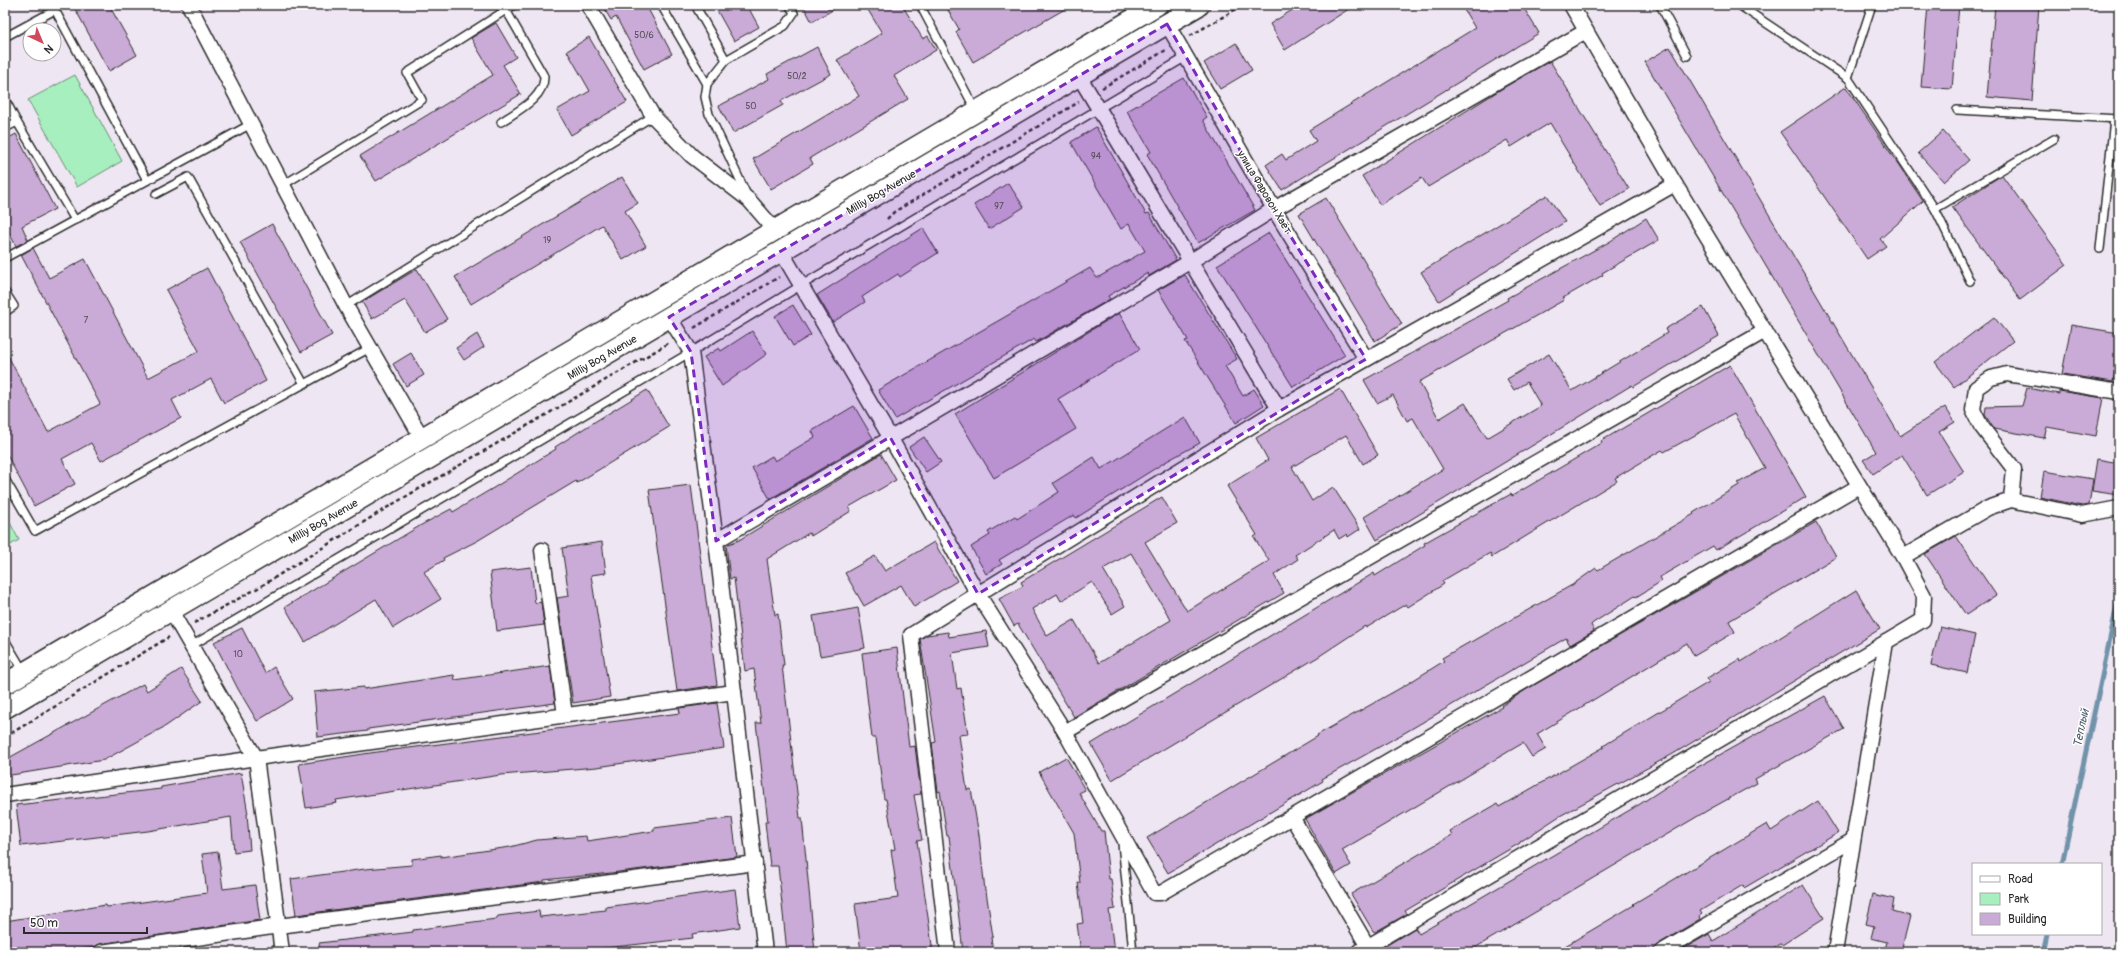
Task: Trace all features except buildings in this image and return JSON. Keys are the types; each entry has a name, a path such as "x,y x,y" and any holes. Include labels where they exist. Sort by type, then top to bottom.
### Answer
{"main road":[{"name":"Milliy Bog Avenue","path":"5,684 1157,5"},
{"name":"Milliy Bog Avenue","path":"5,708 1199,5"},
{"path":"562,356 574,373"},
{"path":"160,593 171,611"}],"street":[{"path":"190,5 346,306 422,438"},
{"path":"588,5 653,116 692,156 749,200 775,230"},
{"path":"1292,817 1366,950 1923,620 1924,596 1903,557 1675,184 1571,5"},
{"name":"улица Фаровон Хаёт","path":"1166,24 1274,209 1366,359"},
{"path":"716,541 890,437 1191,261 1274,209 1586,31"},
{"path":"1079,76 1279,409"},
{"path":"948,952 911,635 1279,409 1675,184"},
{"path":"781,251 800,286 890,437 978,594 1065,732 1154,893 1157,894 1292,817 1859,486"},
{"path":"669,317 691,352 716,541 765,952"},
{"path":"1065,732 1765,331"},
{"path":"2011,500 2014,469 1981,426 1973,410 1976,388 1991,378 2007,374 2119,392"},
{"path":"1903,557 1988,508 2011,500 2082,515 2119,508"},
{"path":"542,550 565,715"},
{"path":"171,611 256,758 282,952"},
{"path":"1835,952 1852,840 1886,642"},
{"path":"5,795 256,758 734,692"},
{"path":"1661,952 1852,840"},
{"path":"101,952 279,926 754,863"}],"lane":[{"path":"283,185 422,100 407,73 515,5"},
{"path":"661,5 707,84"},
{"path":"696,5 726,60"},
{"path":"749,200 709,114 705,98 707,84 726,60 786,26 794,13 789,5"},
{"path":"920,5 976,112"},
{"path":"1662,5 1661,7 1687,56"},
{"path":"1848,78 1872,5"},
{"path":"1744,6 1848,78 1935,209 1970,281"},
{"path":"5,37 55,10 147,180"},
{"path":"500,122 539,94 544,84 544,76 506,10"},
{"path":"191,646 691,352 1186,57"},
{"path":"5,98 75,220"},
{"path":"1957,110 2116,119 2100,249"},
{"path":"346,306 653,116"},
{"path":"5,128 18,122"},
{"path":"5,258 251,124"},
{"path":"1935,209 2054,139"},
{"path":"156,194 188,177 304,384"},
{"path":"5,292 14,306 5,312"},
{"path":"5,478 34,531 370,348"},
{"path":"5,640 24,672"},
{"path":"1121,832 1133,952"}],"path":[{"path":"885,222 894,212 1243,5"},
{"path":"5,737 182,630 258,588 388,507 781,276 792,271"}],"highlighted area":[{"path":"1167,24 1274,209 1366,359 978,594 890,437 716,541 691,352 669,317"}],"green space":[{"path":"75,75 122,161 77,187 28,100"},
{"path":"5,513 19,540 5,548"}],"waterway":[{"name":"Теплый","path":"2062,863 2119,596"},
{"name":"Теплый","path":"2043,952 2047,935"}]}
